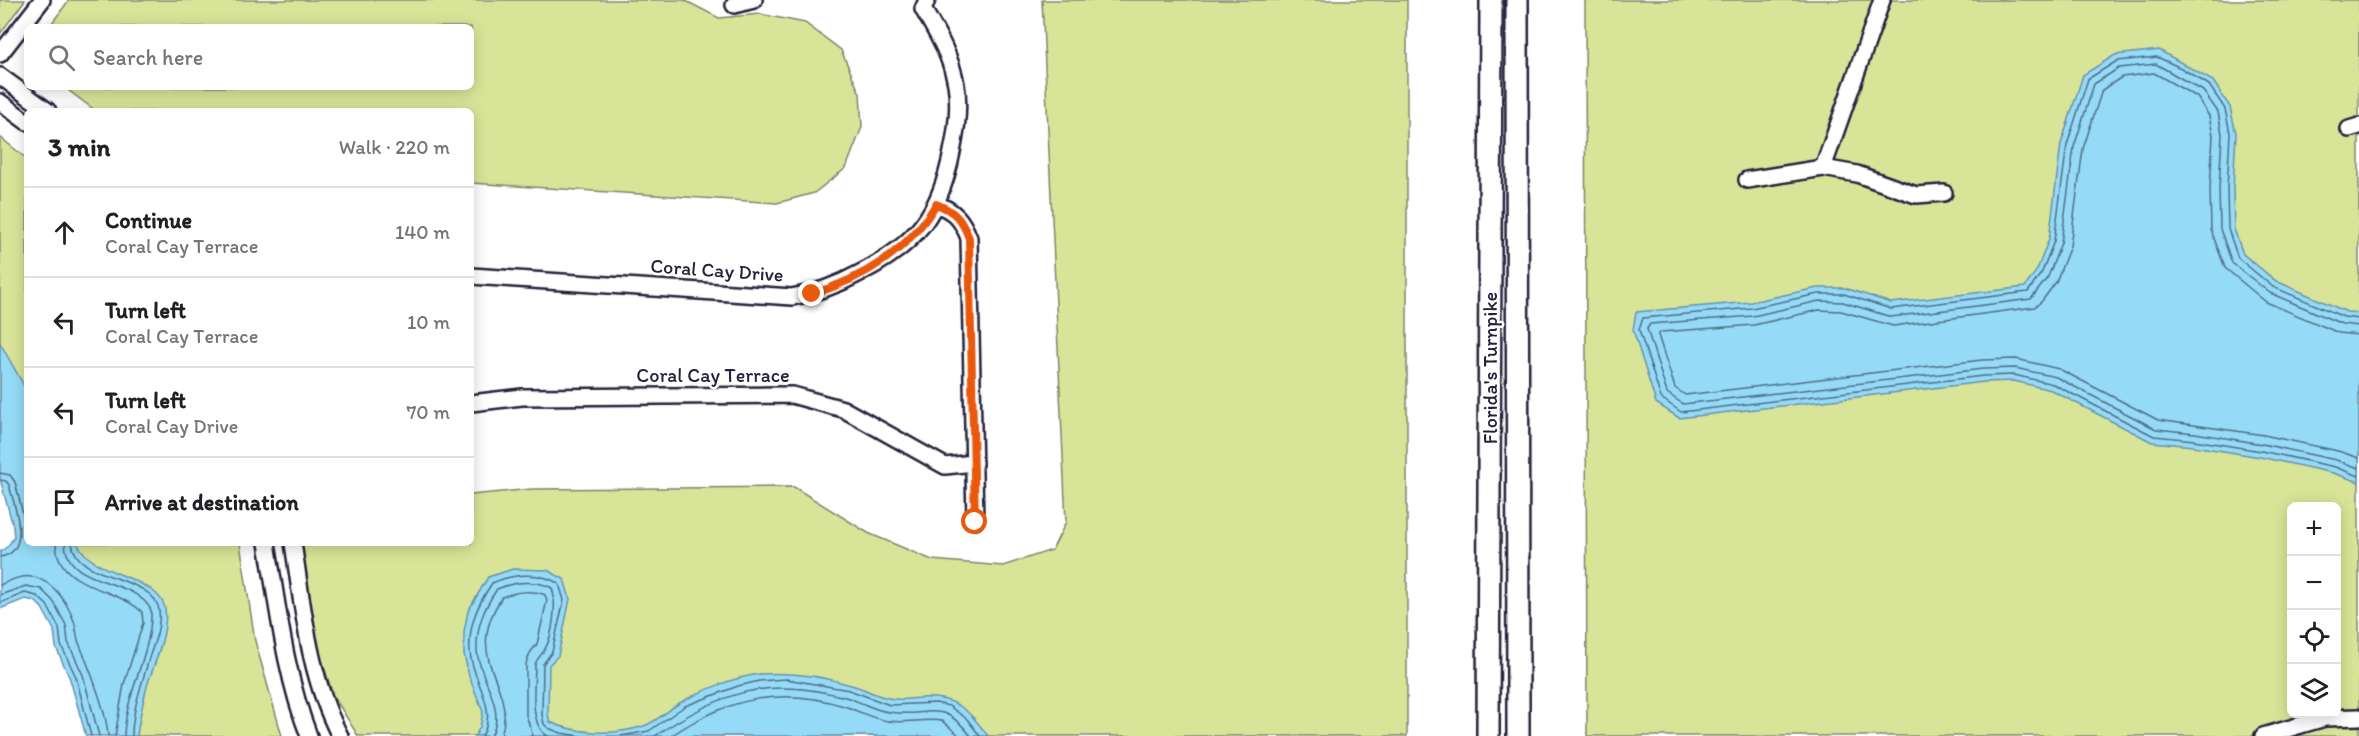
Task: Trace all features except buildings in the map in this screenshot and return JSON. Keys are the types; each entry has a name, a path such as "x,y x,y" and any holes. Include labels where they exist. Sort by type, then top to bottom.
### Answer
{"highway":[{"name":"Florida's Turnpike","path":"1488,736 1491,0"},
{"name":"Florida's Turnpike","path":"1517,0 1518,736"}],"street":[{"path":"0,54 42,0"},
{"path":"734,5 754,0"},
{"path":"1823,168 1882,0"},
{"name":"Coral Cay Drive","path":"474,276 779,297 812,294 832,288 888,259 915,234 936,204 949,168 957,129 958,107 951,63 923,3"},
{"path":"0,76 44,108"},
{"path":"0,102 24,120"},
{"path":"1747,180 1823,168 1857,174 1916,195 1944,193"},
{"path":"936,204 955,213 962,221 969,238 975,522"},
{"name":"Coral Cay Terrace","path":"474,402 522,397 792,395 843,409 945,466 974,463"},
{"path":"268,546 287,662 297,705 309,736"},
{"path":"293,546 311,653 323,696 340,736"},
{"path":"2263,736 2325,718 2359,717"}],"green space":[{"path":"0,0 25,0 0,34"},
{"path":"69,0 684,0 719,18 760,14 805,23 841,50 860,94 862,127 846,168 814,193 777,203 474,183 474,108 92,108 68,90 474,90 474,24 51,24"},
{"path":"1042,0 1407,0 1407,736 358,736 333,695 316,642 300,546 474,546 474,495 532,489 794,487 868,533 932,560 1003,566 1052,550 1066,522"},
{"path":"1585,0 2359,0 2359,736 1587,736"},
{"path":"0,137 24,157 24,494 0,446"},
{"path":"47,546 240,546 255,641 282,736 109,736"}],"water":[{"path":"2159,50 2213,81 2230,107 2236,133 2233,190 2234,229 2243,254 2276,281 2347,312 2359,313 2359,482 2333,473 2260,457 2152,442 2051,390 2014,381 1984,382 1679,418 1656,403 1633,330 1636,312 1751,302 1817,288 1845,288 1891,303 2025,287 2037,270 2049,239 2061,144 2083,75 2115,55"},
{"path":"0,343 24,386 24,546 79,546 84,553 101,566 153,591 164,605 166,614 164,634 147,686 137,736 86,736 70,679 56,647 54,630 42,608 35,601 25,599 0,609 0,552 14,537 0,479"},
{"path":"513,569 547,570 564,579 570,599 558,656 549,665 548,714 550,722 561,726 597,732 633,729 649,724 683,701 720,684 760,674 783,674 829,679 893,699 944,699 968,712 988,736 475,736 480,727 483,712 469,676 464,654 464,632 468,611 488,577"}],"route":[{"path":"812,294 832,288 888,259 915,234 936,204 955,213 962,221 969,238 975,522"}]}
